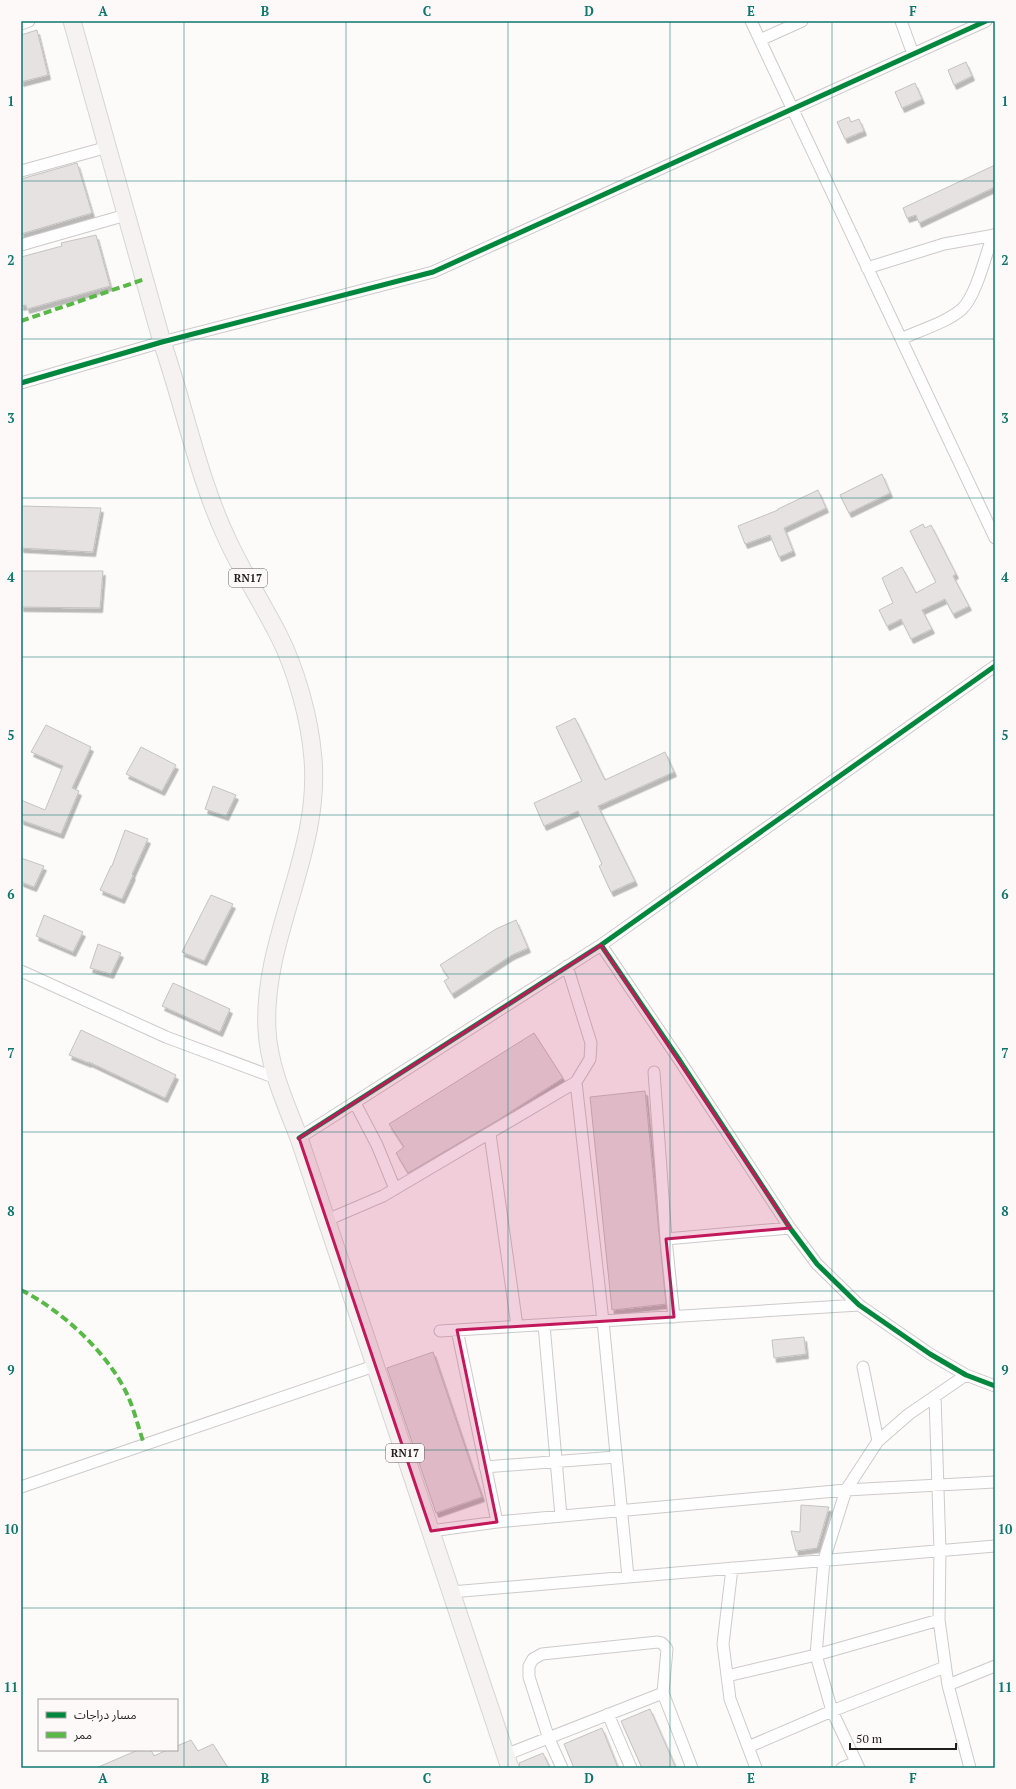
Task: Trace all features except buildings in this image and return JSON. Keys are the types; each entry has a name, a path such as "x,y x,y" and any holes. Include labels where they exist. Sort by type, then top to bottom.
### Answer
{"main road":[{"name":"RN17","path":"72,21 193,447 206,486 228,541 286,650 300,691 311,741 314,772 313,803 309,829 302,861 273,962 268,992 267,1031 276,1078 299,1138 327,1220 374,1366 508,1762"}],"street":[{"path":"21,24 29,21"},
{"path":"751,21 995,538"},
{"path":"760,40 802,21"},
{"path":"901,21 913,54"},
{"path":"21,383 162,342 432,272 986,21"},
{"path":"21,171 108,147"},
{"path":"21,245 126,215"},
{"path":"867,268 944,244 994,235"},
{"path":"901,339 953,316 963,308 970,299 994,235"},
{"path":"299,1138 601,945 995,666"},
{"path":"601,945 678,1058 790,1228 817,1264 859,1305 930,1354 966,1375 995,1386"},
{"path":"327,1220 384,1196 576,1082 590,1058 591,1043 567,966"},
{"path":"21,971 166,1037 276,1078"},
{"path":"654,1072 666,1240 674,1317"},
{"path":"576,1082 603,1321 628,1577"},
{"path":"355,1103 378,1145 395,1189"},
{"path":"490,1134 517,1326"},
{"path":"666,1240 790,1228"},
{"path":"440,1331 859,1305"},
{"path":"544,1325 561,1516"},
{"path":"457,1330 497,1522"},
{"path":"21,1487 374,1366"},
{"path":"863,1367 878,1441"},
{"path":"842,1768 858,1765 832,1711 816,1655 824,1560 846,1490 878,1441 909,1414 966,1375"},
{"path":"935,1396 940,1551 939,1620 948,1685 970,1768"},
{"path":"485,1467 616,1457"},
{"path":"431,1531 497,1522 846,1490 995,1482"},
{"path":"451,1592 995,1546"},
{"path":"732,1568 723,1644 730,1699 756,1768"},
{"path":"727,1676 816,1655 939,1620"},
{"path":"562,1768 549,1739 529,1677 529,1666 532,1659 542,1654 662,1643 667,1649 664,1693 692,1768"},
{"path":"948,1685 995,1666"},
{"path":"748,1747 832,1711 945,1667"},
{"path":"508,1762 549,1739 608,1714 664,1693"},
{"path":"608,1714 631,1768"}],"highlighted area":[{"path":"601,945 790,1228 666,1239 674,1317 457,1330 497,1522 431,1531 299,1138"}],"marked path":[{"path":"21,321 145,279"},
{"path":"21,1290 36,1298 67,1320 95,1347 107,1362 129,1398 144,1444"}],"cycle path":[{"path":"21,383 162,342 433,272 986,21"},
{"path":"299,1138 601,945 995,666"},
{"path":"601,945 678,1058 790,1228 817,1264 859,1305 930,1354 966,1375 995,1386"}]}
